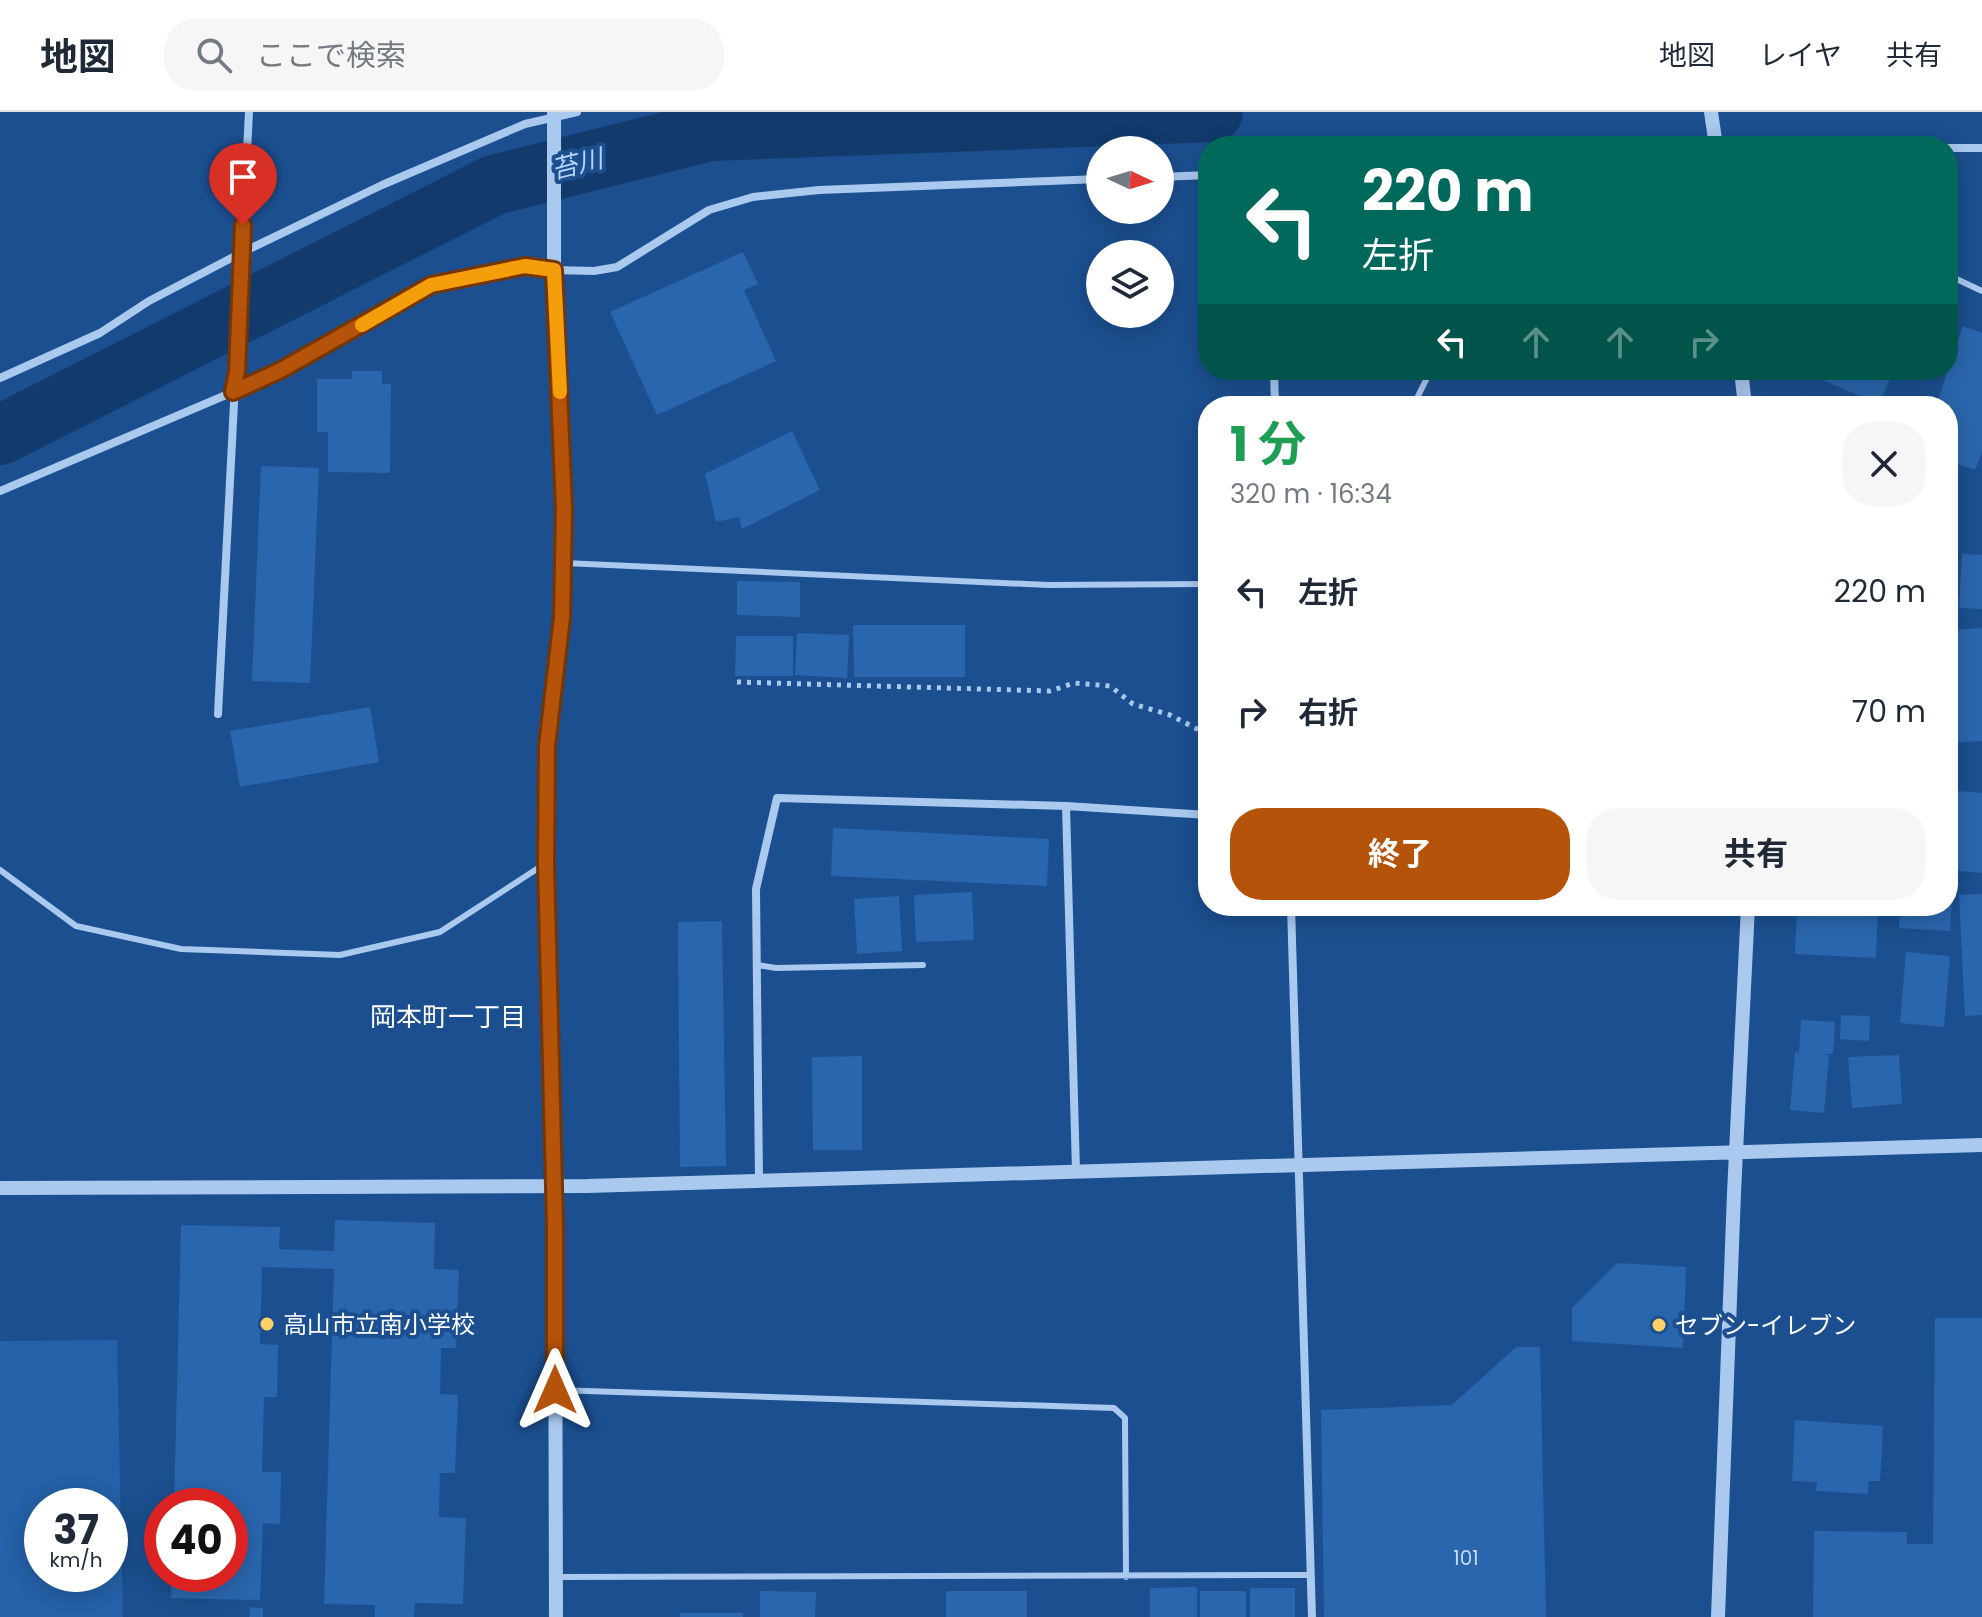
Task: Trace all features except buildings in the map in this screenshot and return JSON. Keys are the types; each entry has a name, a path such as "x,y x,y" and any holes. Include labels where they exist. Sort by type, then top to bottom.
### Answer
{"street":[{"path":"218,714 249,112"},
{"path":"0,378 100,333 149,301 382,185 525,124 577,112"},
{"path":"1711,112 1715,136"},
{"path":"553,120 554,270 564,509 562,617 547,746 546,863 554,1187 556,1617"},
{"path":"1958,148 1982,148"},
{"path":"1174,176 1198,175"},
{"path":"0,491 281,370 431,285 525,266 594,271 617,267 709,210 753,197 819,190 1086,180"},
{"path":"759,1181 756,889 777,798 1066,806 1198,814"},
{"path":"1066,806 1076,1171"},
{"path":"1291,916 1312,1617"},
{"path":"1718,1617 1748,916"},
{"path":"0,1188 554,1187 1982,1145"}],"lane":[{"path":"1958,280 1982,291"},
{"path":"563,563 1048,585 1198,584"},
{"path":"0,870 76,926 181,949 340,955 440,932 546,863"},
{"path":"757,965 776,968 923,965"},
{"path":"555,1390 1114,1408 1125,1418 1126,1577"},
{"path":"555,1577 1311,1575"}],"path":[{"path":"737,682 1050,691 1074,683 1110,686 1133,704 1170,715 1198,729"}],"shaded area":[{"path":"117,1340 120,1488 24,1488 24,1592 122,1592 123,1617 0,1617 0,1341"}],"waterway":[{"name":"苔川","path":"0,435 494,185 711,131 1213,112"}],"slow traffic":[{"path":"362,325 431,285 525,266 554,270 560,392"}],"place":[{"name":"高山市立南小学校","path":"267,1324"},
{"name":"セブン-イレブン","path":"1659,1325"}],"district":[{"name":"岡本町一丁目","path":"448,1017"}],"route":[{"path":"243,225 237,372 233,392 281,370 431,285 525,266 554,270 564,509 562,617 547,746 546,863 554,1145 555,1390"}]}
